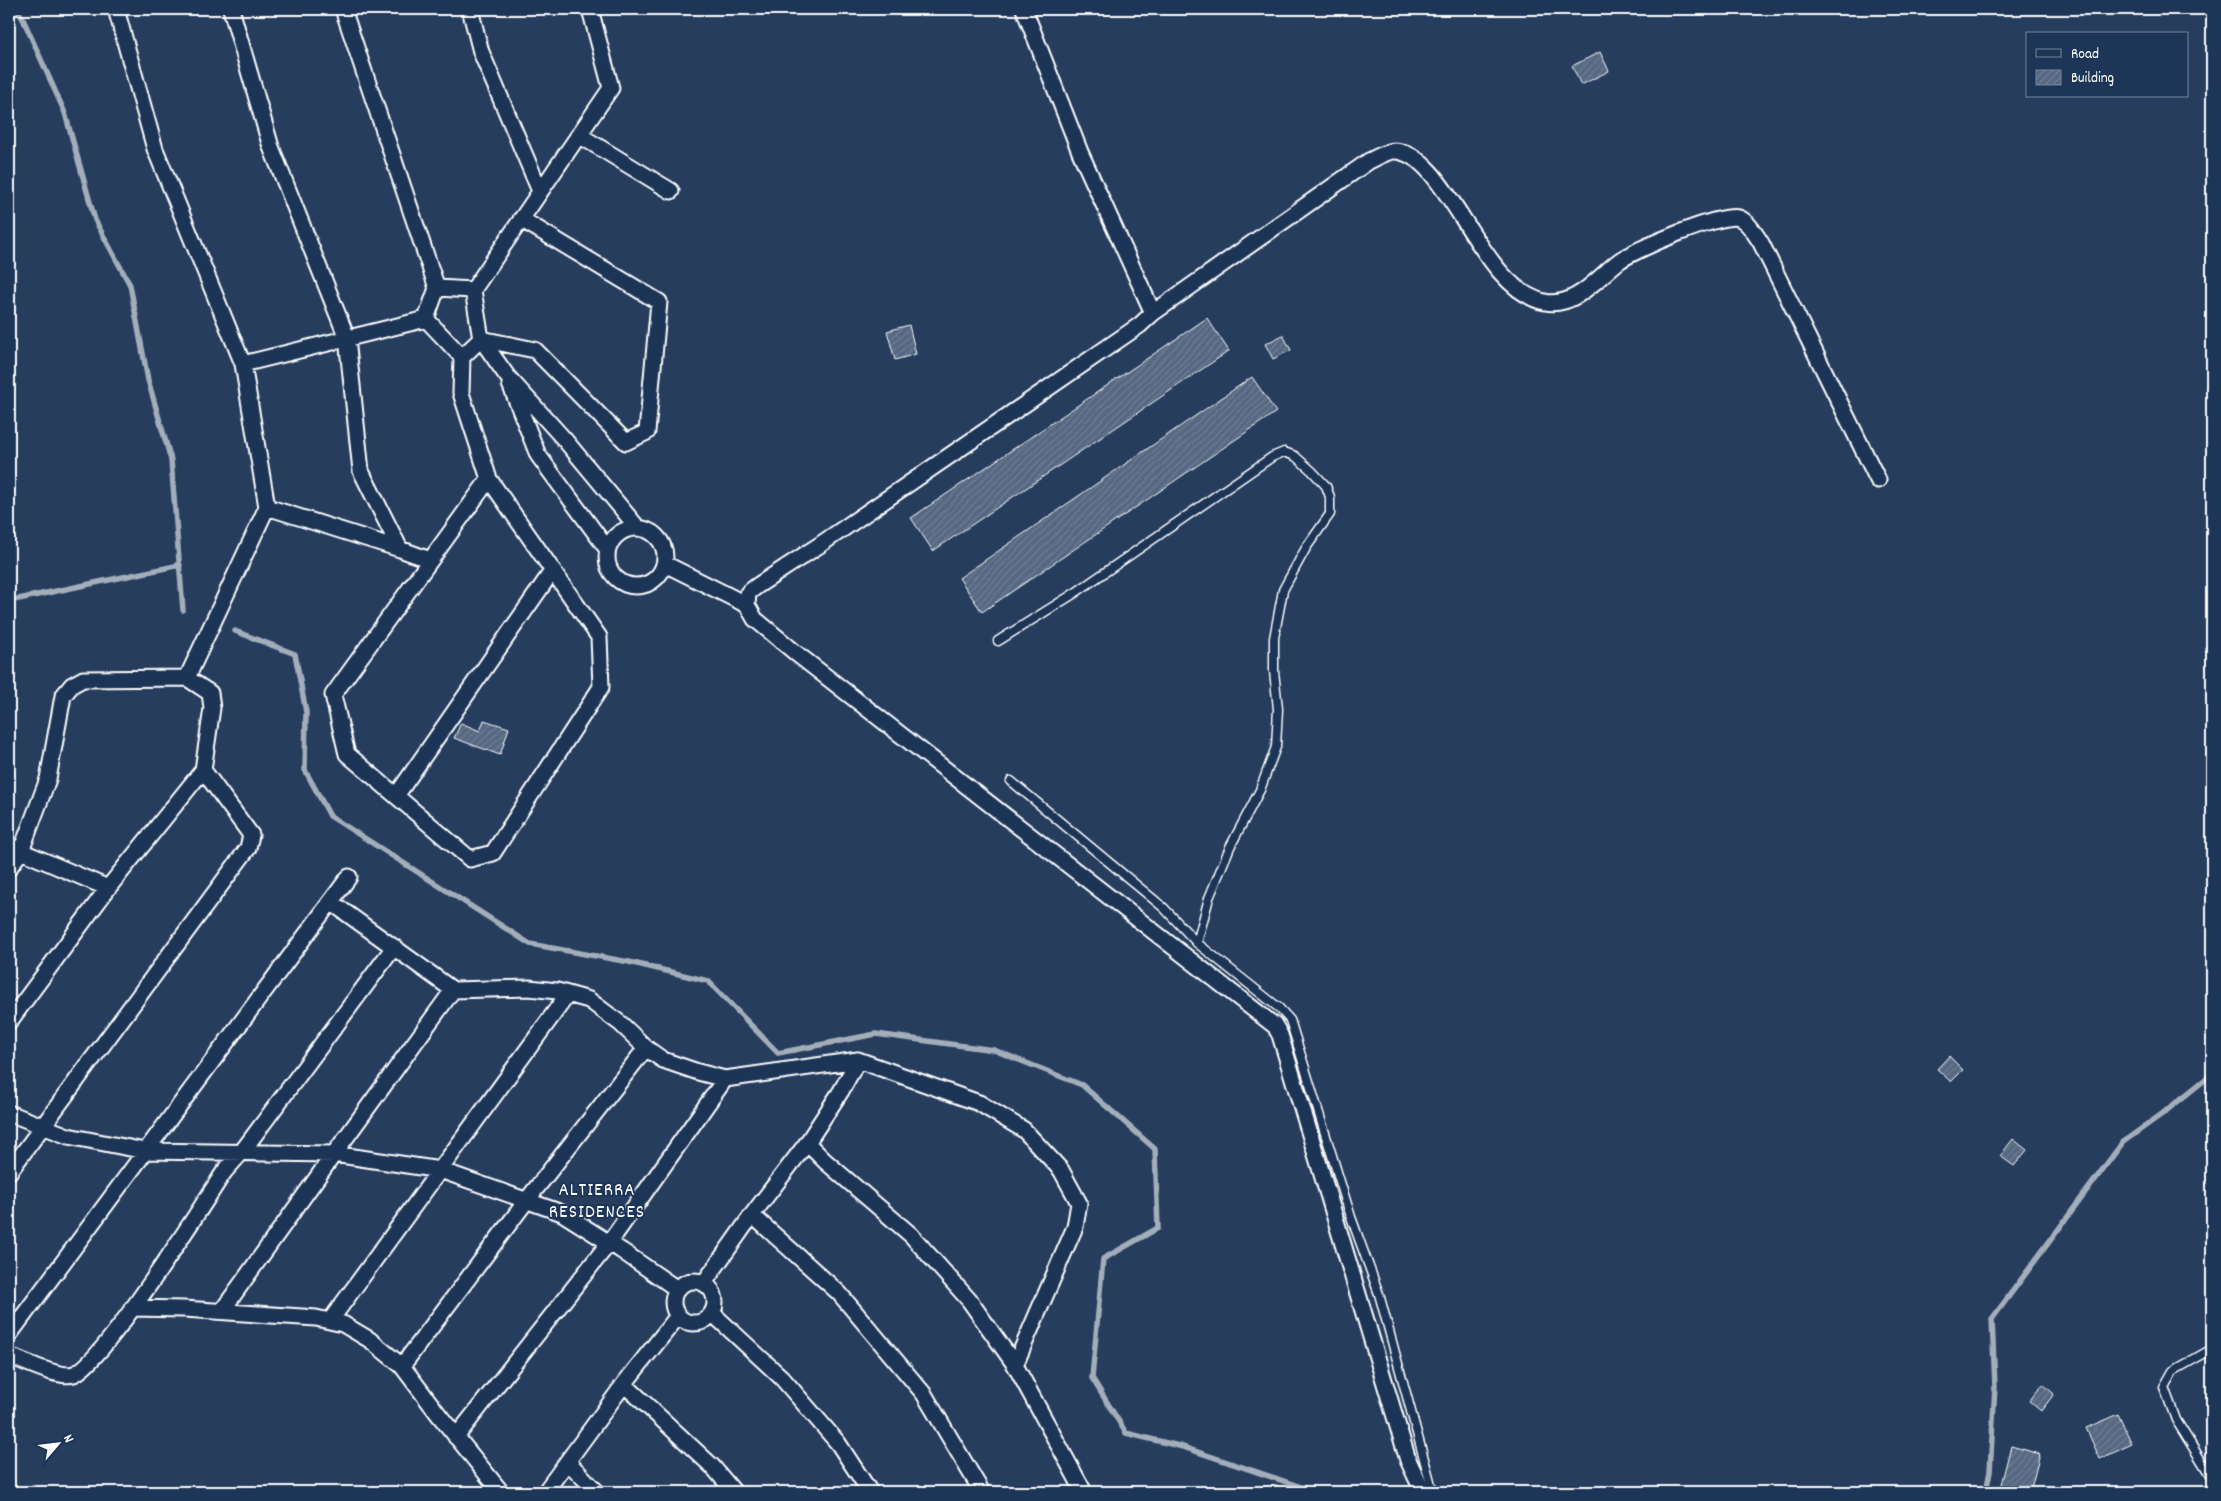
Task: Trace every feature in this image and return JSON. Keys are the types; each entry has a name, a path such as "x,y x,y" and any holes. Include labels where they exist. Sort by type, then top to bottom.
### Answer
{"street":[{"path":"116,9 155,149 243,364 267,507 187,678"},
{"path":"232,9 271,147 347,338 361,471 400,549"},
{"path":"343,9 437,288 426,319"},
{"path":"470,9 482,52 540,191"},
{"path":"590,9 611,88 472,290 481,339 507,376 564,439 637,528"},
{"path":"1024,9 1080,152 1153,313"},
{"path":"579,135 671,191"},
{"path":"747,605 748,593 757,586 846,528 1140,325 1153,313 1369,161 1394,151 1416,158 1431,172 1496,268 1525,294 1546,302 1574,298 1619,261 1634,252 1669,237 1723,219 1738,218 1748,223 1761,243 1878,480"},
{"path":"481,339 536,350 626,442 647,432 659,302 521,219"},
{"path":"437,288 472,290"},
{"path":"243,364 426,319"},
{"path":"426,319 462,356 461,393 489,479 599,637 601,687 493,853 470,859 347,754 334,695 489,479"},
{"path":"462,356 481,339"},
{"path":"507,376 538,455 608,550"},
{"path":"267,507 430,560"},
{"path":"637,528 649,530 659,539 665,551 665,564 659,575 648,583 636,586 623,583 613,575 608,563 608,550 614,538 624,530 637,528"},
{"path":"665,564 747,605 755,619 797,654 1275,1026 1280,1036 1408,1460 1423,1492"},
{"path":"396,796 553,570"},
{"path":"9,868 15,849 48,779 63,696 72,685 83,679 187,678 210,693 212,708 203,770 108,888 9,1022"},
{"path":"9,1172 248,848 251,835 203,770"},
{"path":"15,849 108,888"},
{"path":"9,1335 349,877"},
{"path":"331,902 454,990 529,988 557,990 589,1000 622,1024 646,1048 663,1060 725,1079 858,1060 979,1103 1024,1130 1060,1170 1079,1202 1076,1226 1015,1365"},
{"path":"9,1356 62,1375 74,1374 88,1366 132,1308 224,1172 242,1153 394,947"},
{"path":"222,1311 454,990"},
{"path":"330,1321 568,994"},
{"path":"402,1366 527,1200 646,1048"},
{"path":"704,1284 752,1215 808,1143 842,1091 858,1060"},
{"path":"456,1436 609,1242 725,1079"},
{"path":"9,1113 68,1136 145,1150 334,1154 440,1170 562,1213 609,1242 677,1289"},
{"path":"808,1143 825,1161 911,1235 969,1300 1015,1365 1084,1492"},
{"path":"752,1215 839,1293 918,1387 982,1492"},
{"path":"692,1281 704,1284 709,1288 714,1299 712,1313 707,1318 696,1322 684,1320 678,1316 673,1303 677,1289 692,1281"},
{"path":"132,1308 222,1311 316,1318 343,1324 370,1340 402,1366 501,1492"},
{"path":"712,1313 782,1378 838,1443 870,1492"},
{"path":"545,1492 624,1384 678,1316"},
{"path":"624,1384 713,1467 734,1492"},
{"path":"568,1462 597,1492"}],"lane":[{"path":"998,641 1075,593 1272,457 1284,452 1295,456 1326,486 1330,497 1330,514 1306,548 1283,590 1274,638 1274,671 1278,710 1276,747 1260,790 1230,847 1209,898 1197,943"},
{"path":"1011,781 1164,908 1197,943 1279,1008 1290,1020 1351,1217 1379,1294 1433,1492"},
{"path":"2212,1348 2173,1371 2164,1387 2176,1420 2212,1478"}],"building":[{"path":"1600,52 1609,71 1581,85 1572,66"},
{"path":"1207,318 1229,351 933,551 911,518"},
{"path":"909,325 916,354 895,360 887,331"},
{"path":"1283,335 1291,350 1273,359 1265,344"},
{"path":"1252,377 1276,412 982,612 959,578"},
{"path":"484,720 509,728 500,755 454,738 461,723 480,731"},
{"path":"1949,1056 1963,1070 1951,1082 1937,1069"},
{"path":"2013,1139 2027,1150 2014,1166 2000,1156"},
{"path":"2043,1384 2054,1394 2041,1411 2029,1401"},
{"path":"2118,1414 2132,1444 2100,1459 2086,1428"},
{"path":"2011,1446 2040,1454 2030,1492 1999,1492"}],"waterway":[{"path":"17,9 65,113 95,220 130,285 148,380 171,460 183,610"},
{"path":"9,601 180,565"},
{"path":"235,631 295,654 306,712 305,770 330,816 530,944 629,962 708,981 778,1053 876,1034 994,1050 1082,1085 1155,1149 1158,1228 1103,1259 1092,1378 1126,1433 1183,1447 1316,1492"},
{"path":"1986,1492 1990,1471 1995,1387 1992,1319 2123,1142 2212,1074"}],"district":[{"name":"ALTIERRA RESIDENCES","path":"597,1202"}]}
